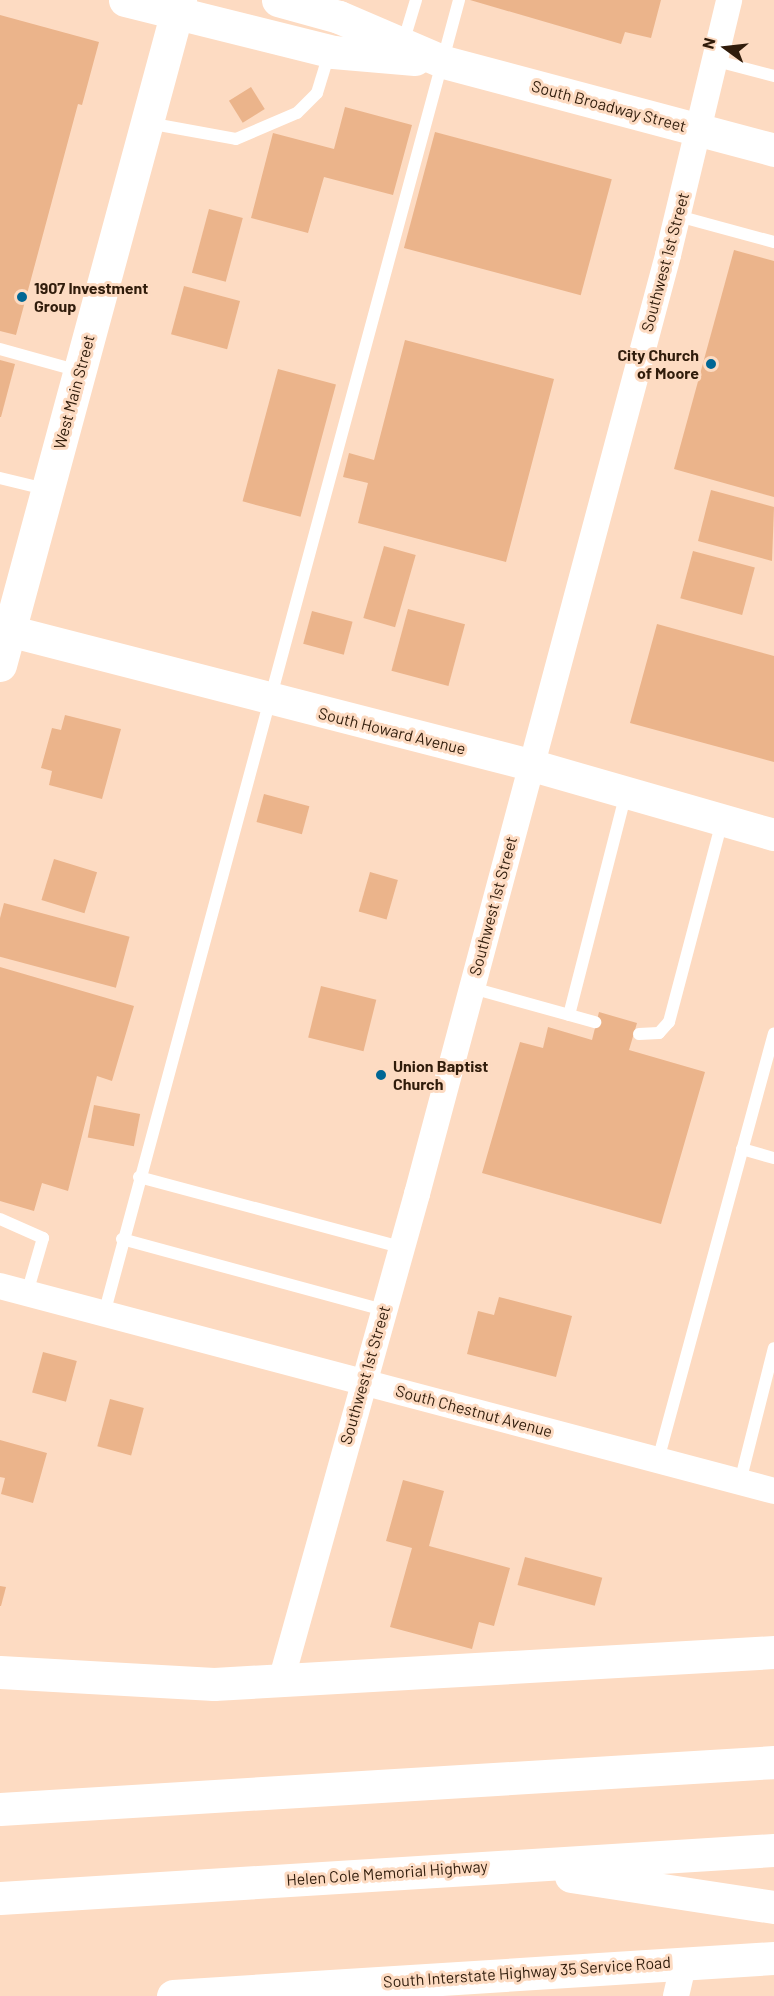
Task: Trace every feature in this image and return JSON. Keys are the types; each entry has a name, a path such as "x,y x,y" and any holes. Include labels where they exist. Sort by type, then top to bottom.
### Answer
{"main road":[{"name":"South Broadway Street","path":"125,0 178,8 329,51 444,62"},
{"name":"South Broadway Street","path":"278,0 339,16 444,62 774,150"},
{"name":"West Main Street","path":"0,665 5,629 47,490 178,8"},
{"path":"0,1672 214,1684 774,1652"},
{"path":"0,1809 774,1762"},
{"name":"Helen Cole Memorial Highway","path":"0,1898 774,1850"},
{"path":"507,1866 774,1907"},
{"name":"South Interstate Highway 35 Service Road","path":"173,1996 774,1958"}],"street":[{"name":"Southwest 1st Street","path":"281,1680 401,1247 678,216 729,0"},
{"name":"South Howard Avenue","path":"5,629 268,699 530,765 774,835"},
{"name":"South Chestnut Avenue","path":"0,1286 774,1491"},
{"path":"676,1996 684,1962"}],"lane":[{"path":"403,44 416,0"},
{"path":"104,1314 122,1239 459,0"},
{"path":"147,123 236,139 297,113 317,93 329,51"},
{"path":"713,60 774,76"},
{"path":"678,216 774,242"},
{"path":"0,349 79,371"},
{"path":"0,478 47,490"},
{"path":"569,1015 627,793"},
{"path":"639,1034 658,1033 669,1022 723,820"},
{"path":"471,988 595,1022"},
{"path":"658,1460 774,1034"},
{"path":"742,1149 774,1158"},
{"path":"139,1177 401,1247"},
{"path":"0,1219 44,1238 27,1293"},
{"path":"122,1239 383,1310"},
{"path":"741,1482 768,1397 774,1348"}],"building":[{"path":"470,0 661,0 651,38 625,32 621,44"},
{"path":"0,15 99,42 82,105 78,104 16,335 0,331"},
{"path":"251,87 265,109 243,123 229,101"},
{"path":"345,107 412,125 393,195 324,177 308,233 251,218 273,133 334,149"},
{"path":"435,132 612,179 581,295 404,248"},
{"path":"209,209 243,218 226,282 192,273"},
{"path":"734,250 774,261 774,497 674,469"},
{"path":"184,286 240,301 227,349 171,334"},
{"path":"405,340 554,379 506,562 358,523 368,483 343,477 349,453 374,460"},
{"path":"0,360 15,364 1,417 0,417"},
{"path":"278,369 336,385 300,517 243,501"},
{"path":"711,490 774,507 772,561 698,541"},
{"path":"384,546 416,555 395,627 363,618"},
{"path":"693,551 755,568 742,615 680,598"},
{"path":"408,609 465,624 448,686 391,671"},
{"path":"312,611 353,622 344,655 303,644"},
{"path":"657,624 774,656 774,762 630,723"},
{"path":"65,715 121,729 102,799 49,785 52,771 41,768 52,728 61,730"},
{"path":"264,794 309,806 302,834 256,822"},
{"path":"54,859 97,872 84,913 41,900"},
{"path":"370,872 398,880 387,919 359,911"},
{"path":"4,903 130,937 116,988 0,957 0,918"},
{"path":"0,967 134,1006 112,1081 97,1076 68,1191 42,1183 34,1211 0,1201"},
{"path":"321,986 376,1000 363,1051 308,1037"},
{"path":"599,1012 637,1023 629,1050 705,1072 661,1224 482,1173 520,1042 543,1048 548,1027 592,1040"},
{"path":"94,1105 140,1114 134,1146 88,1137"},
{"path":"499,1297 572,1316 556,1377 467,1354 478,1311 494,1315"},
{"path":"43,1352 77,1361 66,1402 32,1393"},
{"path":"110,1399 144,1408 131,1455 97,1446"},
{"path":"0,1440 47,1453 33,1503 1,1494 5,1478 0,1477"},
{"path":"403,1480 444,1491 429,1546 510,1568 494,1626 479,1622 472,1649 390,1627 412,1548 386,1541"},
{"path":"525,1557 602,1578 595,1606 517,1585"},
{"path":"0,1586 6,1587 1,1606 0,1606"}],"place":[{"name":"1907 Investment Group","path":"22,297"},
{"name":"City Church of Moore","path":"711,364"},
{"name":"Union Baptist Church","path":"381,1075"}]}
